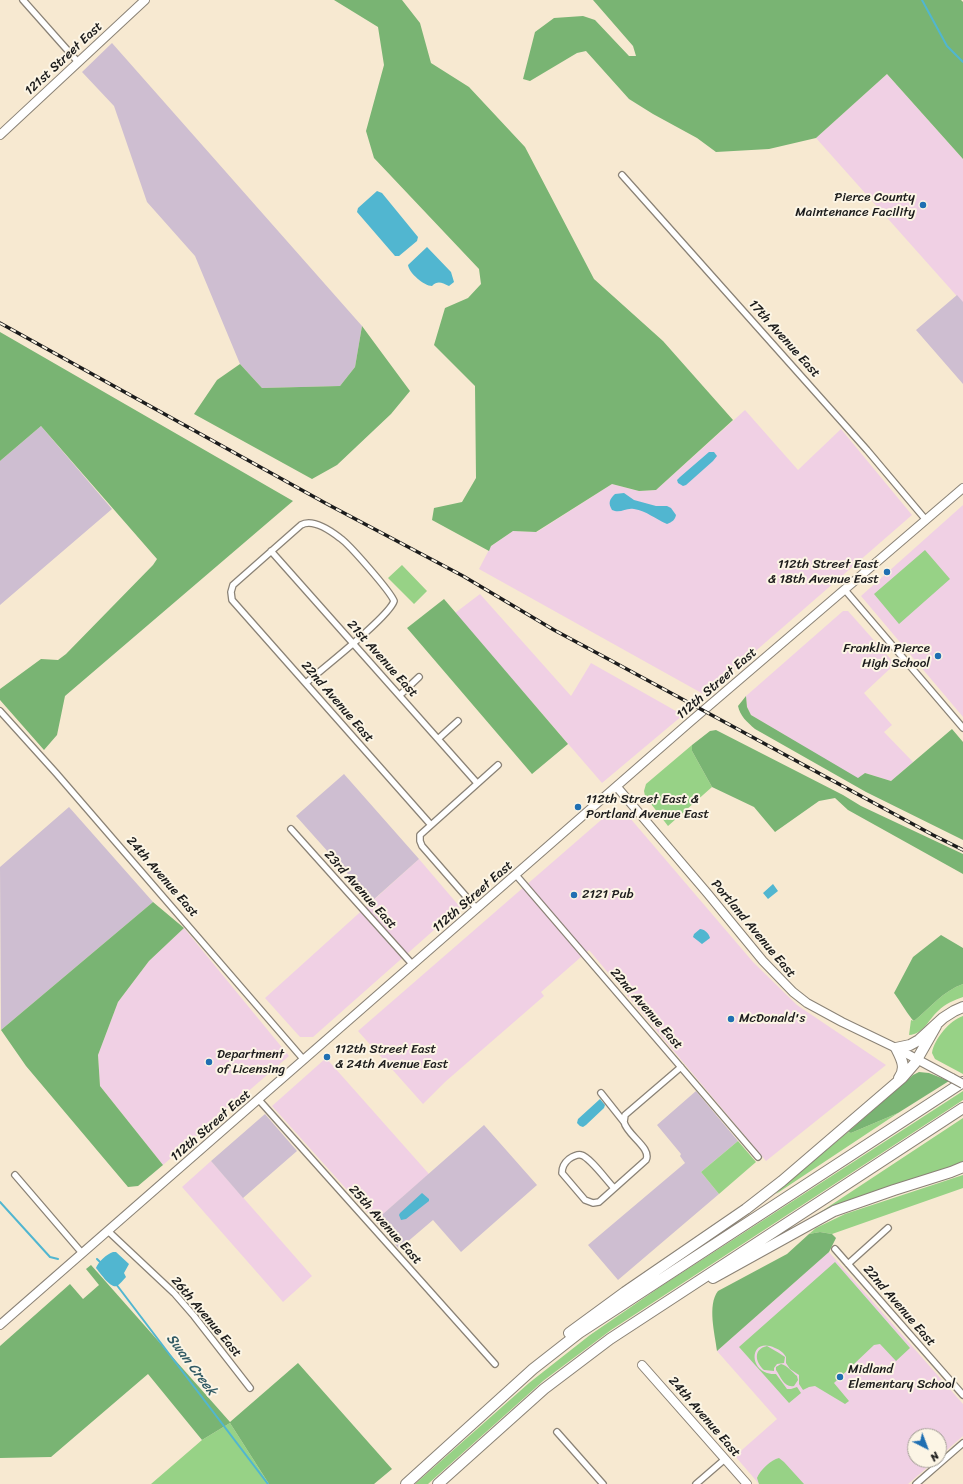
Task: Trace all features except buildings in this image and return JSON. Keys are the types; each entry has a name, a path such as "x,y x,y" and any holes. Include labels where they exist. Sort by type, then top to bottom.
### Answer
{"highway":[{"path":"889,1091 902,1075 903,1071 902,1062 896,1048 910,1045 919,1040 943,1018 954,1011 963,1008"},
{"path":"406,1484 533,1369 561,1340 582,1322 746,1209 782,1181 889,1091 907,1073 936,1026"},
{"path":"533,1369 579,1333 963,1083"},
{"path":"438,1484 550,1384 634,1321 963,1108"},
{"path":"634,1321 834,1211 951,1172 963,1166"}],"main road":[{"name":"121st Street East","path":"0,135 145,0"},
{"name":"112th Street East","path":"0,1326 617,787 963,488"},
{"name":"Portland Avenue East","path":"617,787 763,961 789,989 817,1009 963,1083"},
{"name":"24th Avenue East","path":"642,1365 747,1484"}],"street":[{"path":"23,0 78,62"},
{"name":"17th Avenue East","path":"622,175 863,445 926,520"},
{"path":"271,551 304,523 312,523 321,526 341,538 380,582 394,601 386,612 353,643 306,683"},
{"name":"22nd Avenue East","path":"271,551 233,585 231,592 232,600 431,825"},
{"name":"21st Avenue East","path":"271,551 477,783"},
{"path":"845,590 963,728"},
{"path":"400,696 419,677"},
{"name":"24th Avenue East","path":"0,711 304,1060"},
{"path":"438,739 458,721"},
{"path":"477,909 422,846 420,838 421,833 498,765"},
{"name":"23rd Avenue East","path":"291,829 413,965"},
{"name":"22nd Avenue East","path":"516,875 758,1157"},
{"path":"624,1122 625,1115 681,1067"},
{"path":"601,1093 624,1122 626,1128 646,1151 648,1154 646,1160 599,1202 596,1203 585,1200 563,1175 562,1168 568,1160 578,1155 586,1158 614,1188"},
{"name":"25th Avenue East","path":"259,1100 495,1364"},
{"path":"15,1175 82,1253"},
{"path":"848,1264 888,1228"},
{"name":"26th Avenue East","path":"108,1231 174,1292 250,1388"},
{"name":"22nd Avenue East","path":"834,1249 963,1395"},
{"path":"558,1432 603,1484"},
{"path":"916,1484 963,1443"},
{"path":"696,1484 725,1459"}],"shaded area":[{"path":"112,43 362,326 355,367 340,386 262,388 240,364 195,256 147,202 114,106 82,72"},
{"path":"887,74 963,159 963,303 816,138"},
{"path":"957,295 963,302 963,384 916,330"},
{"path":"745,410 798,470 841,429 912,515 705,695 479,569 491,546 513,531 537,532 612,484 639,491 656,490"},
{"path":"41,426 112,509 0,605 0,461"},
{"name":"Franklin Pierce High School","path":"963,505 963,717 861,596"},
{"path":"480,594 571,696 591,663 683,715 602,783 455,613"},
{"path":"843,611 848,611 895,664 864,693 892,725 884,732 913,762 891,781 865,773 858,779 751,715 747,707 746,696"},
{"path":"344,774 419,859 372,901 296,816"},
{"path":"69,807 153,902 1,1030 0,867"},
{"path":"624,811 753,962 797,1005 886,1065 766,1161 589,950 541,992 544,996 445,1082 423,1104 358,1031 608,814"},
{"path":"419,859 460,907 313,1037 300,1037 265,998"},
{"path":"184,928 289,1056 163,1165 100,1086 98,1055 118,1002 149,961"},
{"path":"326,1058 429,1174 375,1221 272,1106"},
{"path":"696,1091 738,1141 701,1172 719,1194 618,1280 588,1245 685,1163 680,1156 681,1154 657,1125"},
{"path":"265,1114 297,1151 243,1198 211,1161"},
{"path":"484,1125 537,1185 461,1252 433,1220 399,1249 375,1221"},
{"path":"211,1161 312,1276 283,1302 182,1187"},
{"name":"Midland Elementary School","path":"829,1252 963,1404 963,1436 947,1450 947,1428 907,1428 907,1468 927,1468 908,1484 759,1484 735,1456 777,1419 717,1351"}],"green space":[{"path":"334,0 402,0 420,23 431,63 469,87 525,147 594,279 663,341 733,420 656,490 639,491 612,484 536,532 513,531 491,546 489,551 432,520 434,508 462,502 476,478 475,386 434,345 445,308 468,298 481,284 479,269 374,158 366,131 384,65 378,27"},
{"path":"593,0 961,0 963,2 963,159 887,74 816,138 769,149 716,152 697,138 629,99 586,51 577,53 530,81 523,79 535,32 554,18 583,16 595,20 629,56 636,56 633,46"},
{"path":"362,326 410,391 391,414 337,465 312,479 194,414 217,380 240,364 262,388 340,386 355,367"},
{"path":"0,332 293,501 65,696 57,735 44,750 0,700 0,689 41,659 58,660 66,654 153,565 157,559 41,426 0,461"},
{"path":"925,550 950,579 899,624 874,594"},
{"path":"402,565 427,591 414,604 388,578"},
{"path":"444,599 568,744 532,774 407,628"},
{"path":"746,696 747,707 751,715 858,778 865,773 891,781 952,729 963,742 963,840 866,792 755,729 742,716 739,710 738,706"},
{"path":"716,730 843,795 861,806 963,854 963,874 848,810 835,798 819,801 775,832 754,807 712,787 692,751 692,745 710,731"},
{"path":"692,745 692,751 712,787 668,826 645,796 644,791 646,784"},
{"path":"153,902 184,928 149,961 118,1002 98,1055 100,1086 163,1165 138,1186 128,1187 26,1066 1,1030"},
{"path":"941,935 963,948 963,984 943,995 914,1021 894,993 913,957"},
{"path":"963,984 963,997 944,1006 922,1029 909,1035 911,1020 914,1021 943,995"},
{"path":"963,1016 963,1074 935,1059 932,1053 939,1036 943,1031 958,1018"},
{"path":"919,1072 929,1073 949,1081 898,1113 851,1133 848,1132 913,1075"},
{"path":"963,1091 963,1100 611,1330 543,1381 428,1484 415,1484 529,1383 590,1335 663,1285"},
{"path":"898,1113 776,1194 782,1187 848,1132 851,1133"},
{"path":"963,1118 963,1162 949,1168 875,1191 816,1215"},
{"path":"738,1141 756,1162 719,1194 701,1172"},
{"path":"963,1175 963,1188 832,1234 820,1232 809,1234 816,1228 845,1214"},
{"path":"820,1232 832,1234 836,1238 829,1252 717,1351 712,1312 715,1297 718,1291 787,1254 809,1234"},
{"path":"835,1262 910,1348 896,1361 880,1344 874,1345 834,1383 849,1401 845,1404 815,1386 803,1390 799,1384 799,1375 790,1369 786,1363 786,1357 783,1352 767,1346 761,1346 757,1349 755,1360 761,1370 776,1374 787,1389 797,1387 801,1393 789,1403 739,1347"},
{"path":"91,1265 230,1422 298,1363 392,1469 374,1484 269,1484 230,1423 202,1440 148,1374 51,1457 0,1458 0,1346 70,1284 83,1299 99,1285 86,1269"},
{"path":"767,1346 785,1357 784,1363 777,1364 774,1371 764,1370 757,1360 759,1350"},
{"path":"781,1364 797,1376 798,1380 794,1386 785,1384 781,1379 776,1367"},
{"path":"230,1423 269,1484 151,1484 202,1440"},
{"path":"779,1458 804,1484 759,1484 757,1478 763,1469 769,1463"}],"water":[{"path":"377,191 382,193 418,237 417,241 399,256 395,256 357,212 358,208"},
{"path":"427,247 451,272 454,282 449,286 440,283 436,283 432,286 425,284 411,272 408,265"},
{"path":"709,452 714,452 717,456 713,461 686,485 683,486 678,483 677,480 680,477"},
{"path":"624,493 634,500 656,506 667,506 671,508 676,515 675,518 672,522 667,524 639,510 612,510 610,505 611,498 615,494"},
{"path":"773,884 778,891 768,899 763,893"},
{"path":"700,929 709,934 710,938 702,944 693,937 694,934"},
{"path":"600,1099 605,1105 604,1108 586,1125 583,1127 580,1126 577,1123 578,1119"},
{"path":"422,1193 429,1199 429,1201 406,1219 401,1220 399,1215 400,1213"},
{"path":"113,1252 116,1252 129,1264 124,1273 126,1277 117,1286 112,1285 106,1280 96,1268 103,1258"}],"waterway":[{"path":"922,0 947,46 963,62"},
{"name":"Swan Creek","path":"0,1202 50,1257 58,1259"},
{"name":"Swan Creek","path":"97,1259 102,1264"},
{"name":"Swan Creek","path":"116,1284 268,1484"}],"railway":[{"path":"0,323 327,504 463,576 554,630 963,850"}],"place":[{"name":"Pierce County Maintenance Facility","path":"923,205"},
{"name":"112th Street East & 18th Avenue East","path":"887,572"},
{"name":"Franklin Pierce High School","path":"938,656"},
{"name":"112th Street East & Portland Avenue East","path":"578,807"},
{"name":"2121 Pub","path":"574,895"},
{"name":"McDonald's","path":"731,1019"},
{"name":"112th Street East & 24th Avenue East","path":"327,1057"},
{"name":"Department of Licensing","path":"209,1062"},
{"name":"Midland Elementary School","path":"840,1377"}]}
